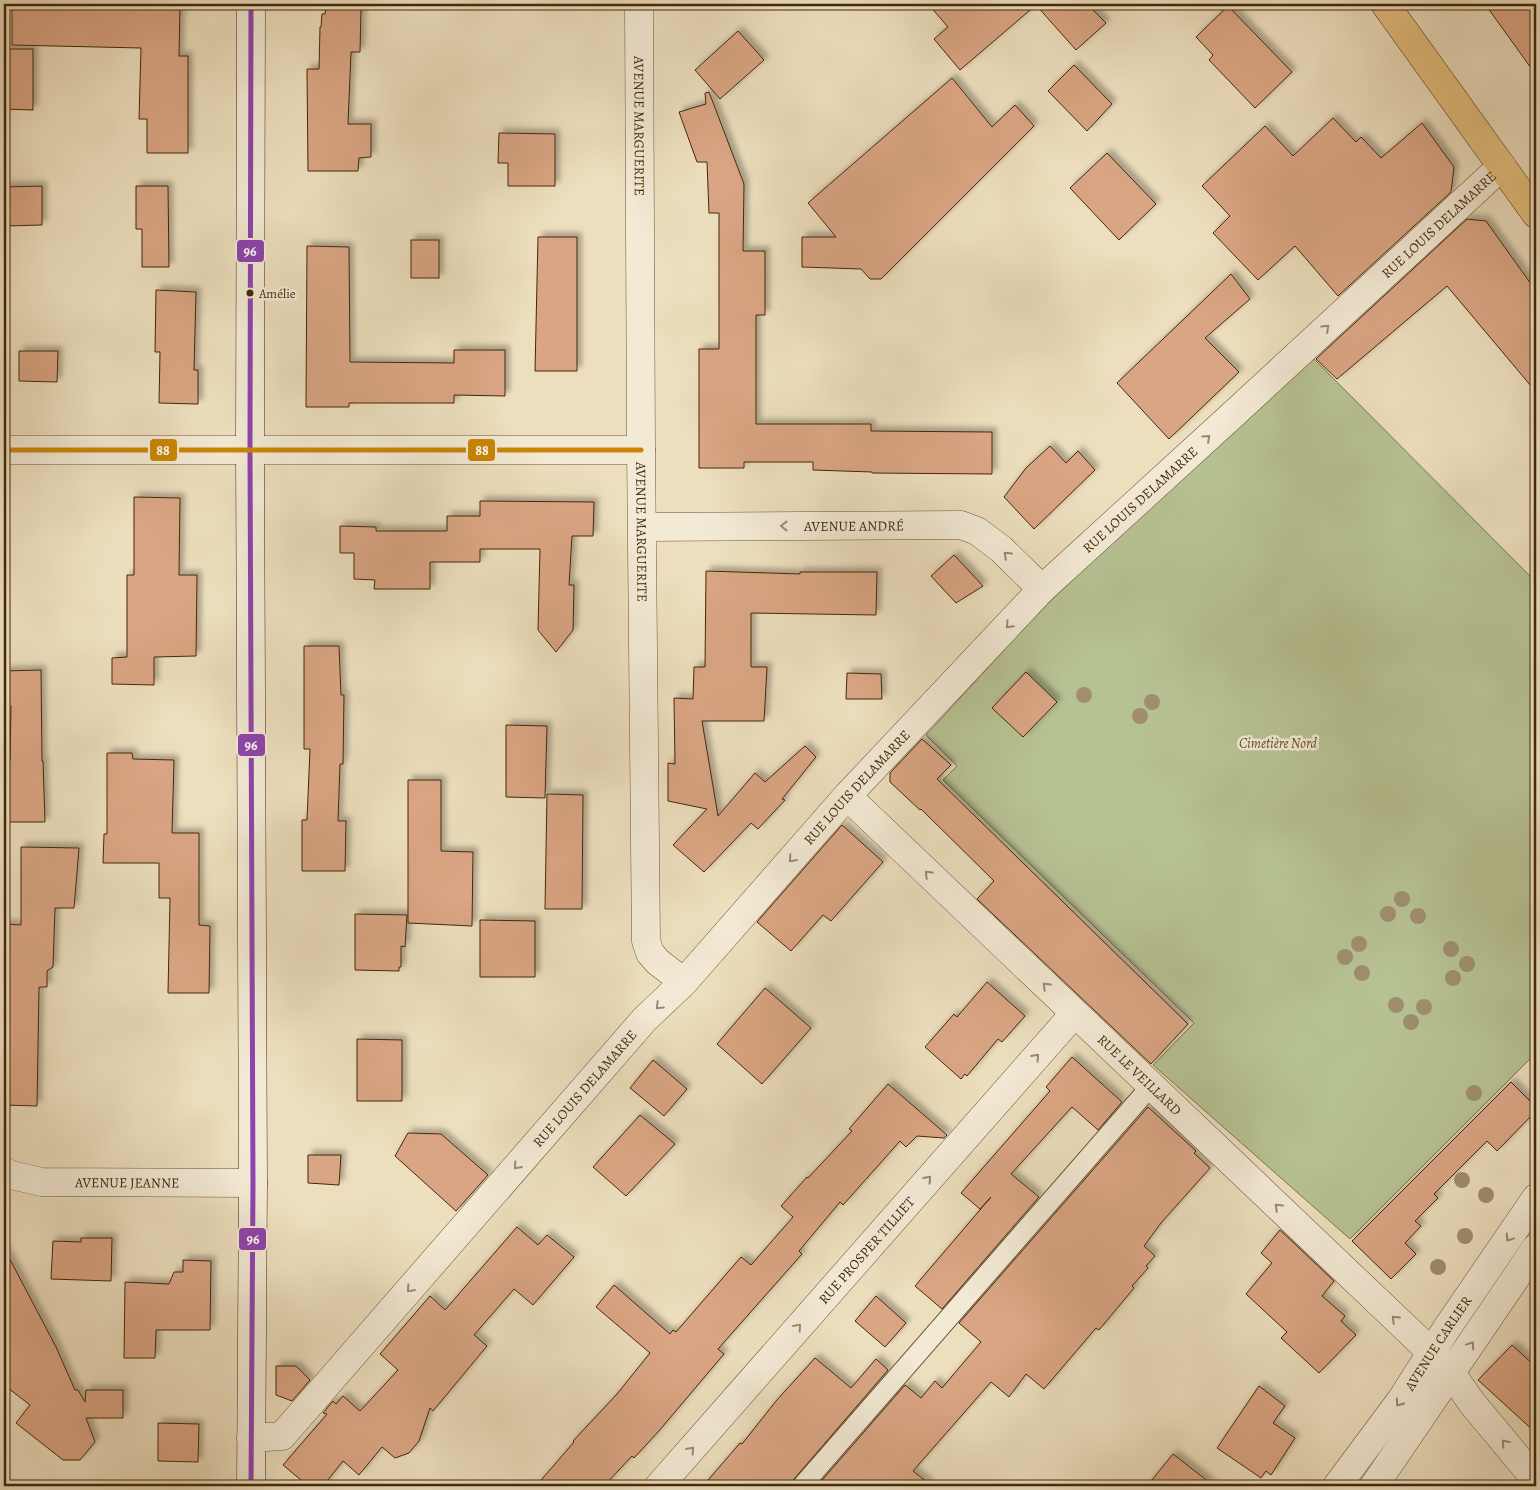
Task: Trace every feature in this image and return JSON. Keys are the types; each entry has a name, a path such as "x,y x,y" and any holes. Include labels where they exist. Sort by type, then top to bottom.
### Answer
{"main road":[{"path":"1385,4 1536,214"}],"street":[{"path":"251,4 250,450 253,1183 251,1486"},
{"name":"AVENUE MARGUERITE","path":"639,4 646,941 650,952 658,962 684,982"},
{"name":"RUE LOUIS DELAMARRE","path":"251,1438 282,1436 644,1020 684,982 847,796 1042,589 1502,166"},
{"path":"4,450 641,450"},
{"name":"AVENUE ANDRÉ","path":"643,527 961,525 977,531 1001,550 1042,589"},
{"name":"RUE LE VEILLARD","path":"847,796 1431,1352 1451,1373 1472,1403 1536,1480"},
{"name":"RUE PROSPER TILLIET","path":"659,1486 1074,1014"},
{"name":"AVENUE JEANNE","path":"4,1171 11,1175 41,1182 253,1183"},
{"name":"AVENUE CARLIER","path":"1337,1486 1401,1400 1431,1352 1536,1198"},
{"name":"AVENUE CARLIER","path":"1374,1486 1536,1248"}],"lane":[{"path":"802,1486 1151,1086"}],"green space":[{"name":"Cimetière Nord","path":"1309,354 1536,582 1536,1059 1533,1056 1350,1239 1153,1065 1194,1023 943,780 957,766 926,735 1043,608"}],"building":[{"path":"12,4 180,4 179,56 188,56 188,153 147,153 147,119 139,119 141,48 12,45"},
{"path":"928,4 1087,4 1106,23 1076,50 1036,5 960,70 934,39 948,27"},
{"path":"1485,4 1536,4 1536,75"},
{"path":"1228,6 1292,72 1255,108 1209,60 1213,55 1196,37"},
{"path":"326,8 361,9 360,52 351,52 348,124 371,124 371,157 359,158 358,171 308,171 307,69 319,69 320,27 322,14 325,14"},
{"path":"738,31 764,60 720,99 695,70"},
{"path":"4,49 33,49 33,110 4,109"},
{"path":"1074,65 1112,104 1087,131 1048,91"},
{"path":"952,78 992,127 1015,105 1034,126 881,279 870,279 861,269 802,267 802,237 836,237 808,203"},
{"path":"709,92 744,184 743,251 765,251 765,315 756,315 756,424 871,424 871,431 992,432 992,474 872,473 813,470 813,462 744,462 744,468 699,468 699,349 719,349 719,213 709,213 707,162 697,162 679,112 706,104 705,93"},
{"path":"1333,118 1356,142 1361,137 1381,158 1422,123 1454,167 1451,192 1338,296 1295,246 1258,280 1213,233 1230,216 1202,186 1265,126 1293,156"},
{"path":"499,133 555,134 555,186 508,186 508,163 498,163"},
{"path":"1107,153 1156,204 1119,240 1070,188"},
{"path":"42,186 42,225 4,226 4,187"},
{"path":"136,186 168,186 169,267 142,267 142,229 136,229"},
{"path":"1467,219 1486,221 1536,291 1536,392 1447,286 1337,379 1316,359"},
{"path":"538,237 577,237 577,371 535,371"},
{"path":"411,240 439,240 439,278 411,278"},
{"path":"307,246 349,247 350,362 454,363 454,350 505,350 505,396 454,395 454,403 349,403 349,407 306,407"},
{"path":"1231,274 1250,299 1205,338 1239,372 1169,439 1117,383"},
{"path":"156,290 196,292 194,370 198,370 198,404 159,403 160,352 155,352"},
{"path":"19,351 58,351 57,382 19,381"},
{"path":"1050,446 1066,463 1078,451 1095,470 1034,529 1004,497 1026,468"},
{"path":"134,497 180,498 179,575 197,575 196,656 154,657 154,685 112,684 112,658 127,657 127,575 134,575"},
{"path":"480,501 594,502 593,536 572,536 569,585 574,585 573,630 556,652 538,630 540,549 480,549 480,562 430,562 430,589 374,589 375,580 354,579 354,553 340,553 340,526 376,527 376,531 447,531 447,516 480,516"},
{"path":"954,555 983,586 956,603 931,576"},
{"path":"706,571 800,574 800,572 877,572 876,615 751,613 751,667 767,667 764,721 702,721 718,816 755,773 765,782 805,746 816,757 782,799 785,800 758,829 751,823 704,872 673,845 707,809 668,801 668,763 675,764 674,698 693,699 694,667 705,667"},
{"path":"304,646 339,646 341,695 344,695 343,764 340,764 338,821 346,821 345,871 302,871 302,820 307,820 310,749 304,749"},
{"path":"41,670 45,822 4,822 4,761 10,761 11,706 4,705 4,671"},
{"path":"1026,672 1057,702 1023,737 992,708"},
{"path":"847,673 881,674 882,699 846,699"},
{"path":"506,725 547,726 545,798 506,797"},
{"path":"922,739 951,765 937,779 1188,1024 1151,1064 977,899 994,881 921,809 890,782 890,773"},
{"path":"107,753 132,753 133,759 174,760 172,833 199,833 199,925 210,926 209,993 168,993 170,898 159,898 159,863 103,863 104,834 107,834"},
{"path":"408,780 441,780 441,851 473,852 472,926 408,923"},
{"path":"547,794 583,795 582,909 545,909"},
{"path":"842,825 883,862 831,921 823,915 791,951 757,922"},
{"path":"21,847 79,848 74,908 55,908 53,967 47,971 47,987 39,987 37,1106 4,1105 4,924 21,925"},
{"path":"355,914 407,915 405,947 401,946 401,967 399,967 399,971 355,970"},
{"path":"480,920 535,921 535,977 480,977"},
{"path":"987,982 1025,1016 1002,1042 998,1039 967,1076 965,1074 961,1079 925,1047 954,1014 957,1017"},
{"path":"765,988 811,1028 762,1084 717,1044"},
{"path":"357,1039 402,1040 402,1101 357,1101"},
{"path":"1072,1057 1122,1102 1098,1130 1072,1107 1011,1174 1039,1197 942,1309 915,1286 991,1197 980,1209 961,1193 1050,1091 1046,1087"},
{"path":"653,1060 687,1089 664,1116 630,1088"},
{"path":"1511,1082 1536,1107 1536,1111 1497,1151 1487,1141 1434,1194 1438,1198 1415,1221 1421,1226 1405,1243 1416,1254 1391,1279 1352,1241"},
{"path":"888,1084 947,1135 944,1138 917,1136 906,1147 900,1141 843,1205 840,1202 799,1251 802,1254 718,1349 724,1354 658,1432 604,1486 536,1486 573,1441 617,1394 650,1353 596,1307 614,1285 670,1334 673,1330 676,1332 741,1257 751,1265 793,1217 781,1206 852,1131 849,1129"},
{"path":"1148,1107 1196,1151 1194,1153 1210,1168 1161,1223 1144,1246 1155,1256 1146,1266 1148,1268 1132,1286 1134,1288 1099,1330 1096,1328 1044,1389 1026,1374 1009,1397 991,1382 913,1471 932,1486 817,1486 905,1385 921,1398 935,1381 942,1388 981,1342 959,1323"},
{"path":"640,1115 675,1144 626,1196 593,1167"},
{"path":"408,1133 441,1134 488,1175 456,1211 395,1156"},
{"path":"308,1155 341,1155 339,1185 308,1183"},
{"path":"517,1227 538,1245 547,1235 574,1257 533,1305 514,1289 474,1335 487,1346 433,1411 430,1408 419,1441 409,1453 395,1458 382,1447 359,1475 343,1461 323,1486 308,1486 283,1465 327,1414 323,1413 333,1401 336,1404 343,1396 360,1411 398,1370 380,1354 430,1296 445,1310"},
{"path":"1280,1230 1334,1281 1322,1296 1345,1316 1341,1321 1356,1335 1319,1373 1281,1338 1287,1332 1246,1294 1272,1263 1261,1253"},
{"path":"81,1238 112,1238 111,1281 51,1279 53,1241 81,1242"},
{"path":"4,1248 56,1347 75,1390 78,1390 85,1402 86,1390 123,1390 123,1418 86,1418 95,1442 80,1460 63,1460 16,1423 30,1405 4,1385"},
{"path":"183,1260 211,1261 210,1330 156,1330 155,1358 124,1358 125,1282 169,1284 174,1272 183,1272"},
{"path":"876,1296 906,1323 885,1347 855,1321"},
{"path":"1512,1345 1536,1367 1536,1433 1478,1380"},
{"path":"815,1358 851,1388 876,1359 888,1370 794,1479 791,1486 703,1486 740,1443 742,1444 776,1401"},
{"path":"276,1366 296,1366 310,1380 292,1401 276,1395"},
{"path":"1259,1386 1285,1406 1273,1423 1295,1438 1271,1475 1266,1471 1261,1478 1217,1448"},
{"path":"158,1423 199,1424 198,1462 158,1461"},
{"path":"1173,1454 1214,1486 1147,1486"}],"transit line":[{"name":"96","path":"251,4 250,449 253,1183 251,1486"},
{"name":"88","path":"4,450 641,450"}],"place":[{"name":"Amélie","path":"250,293"}]}
